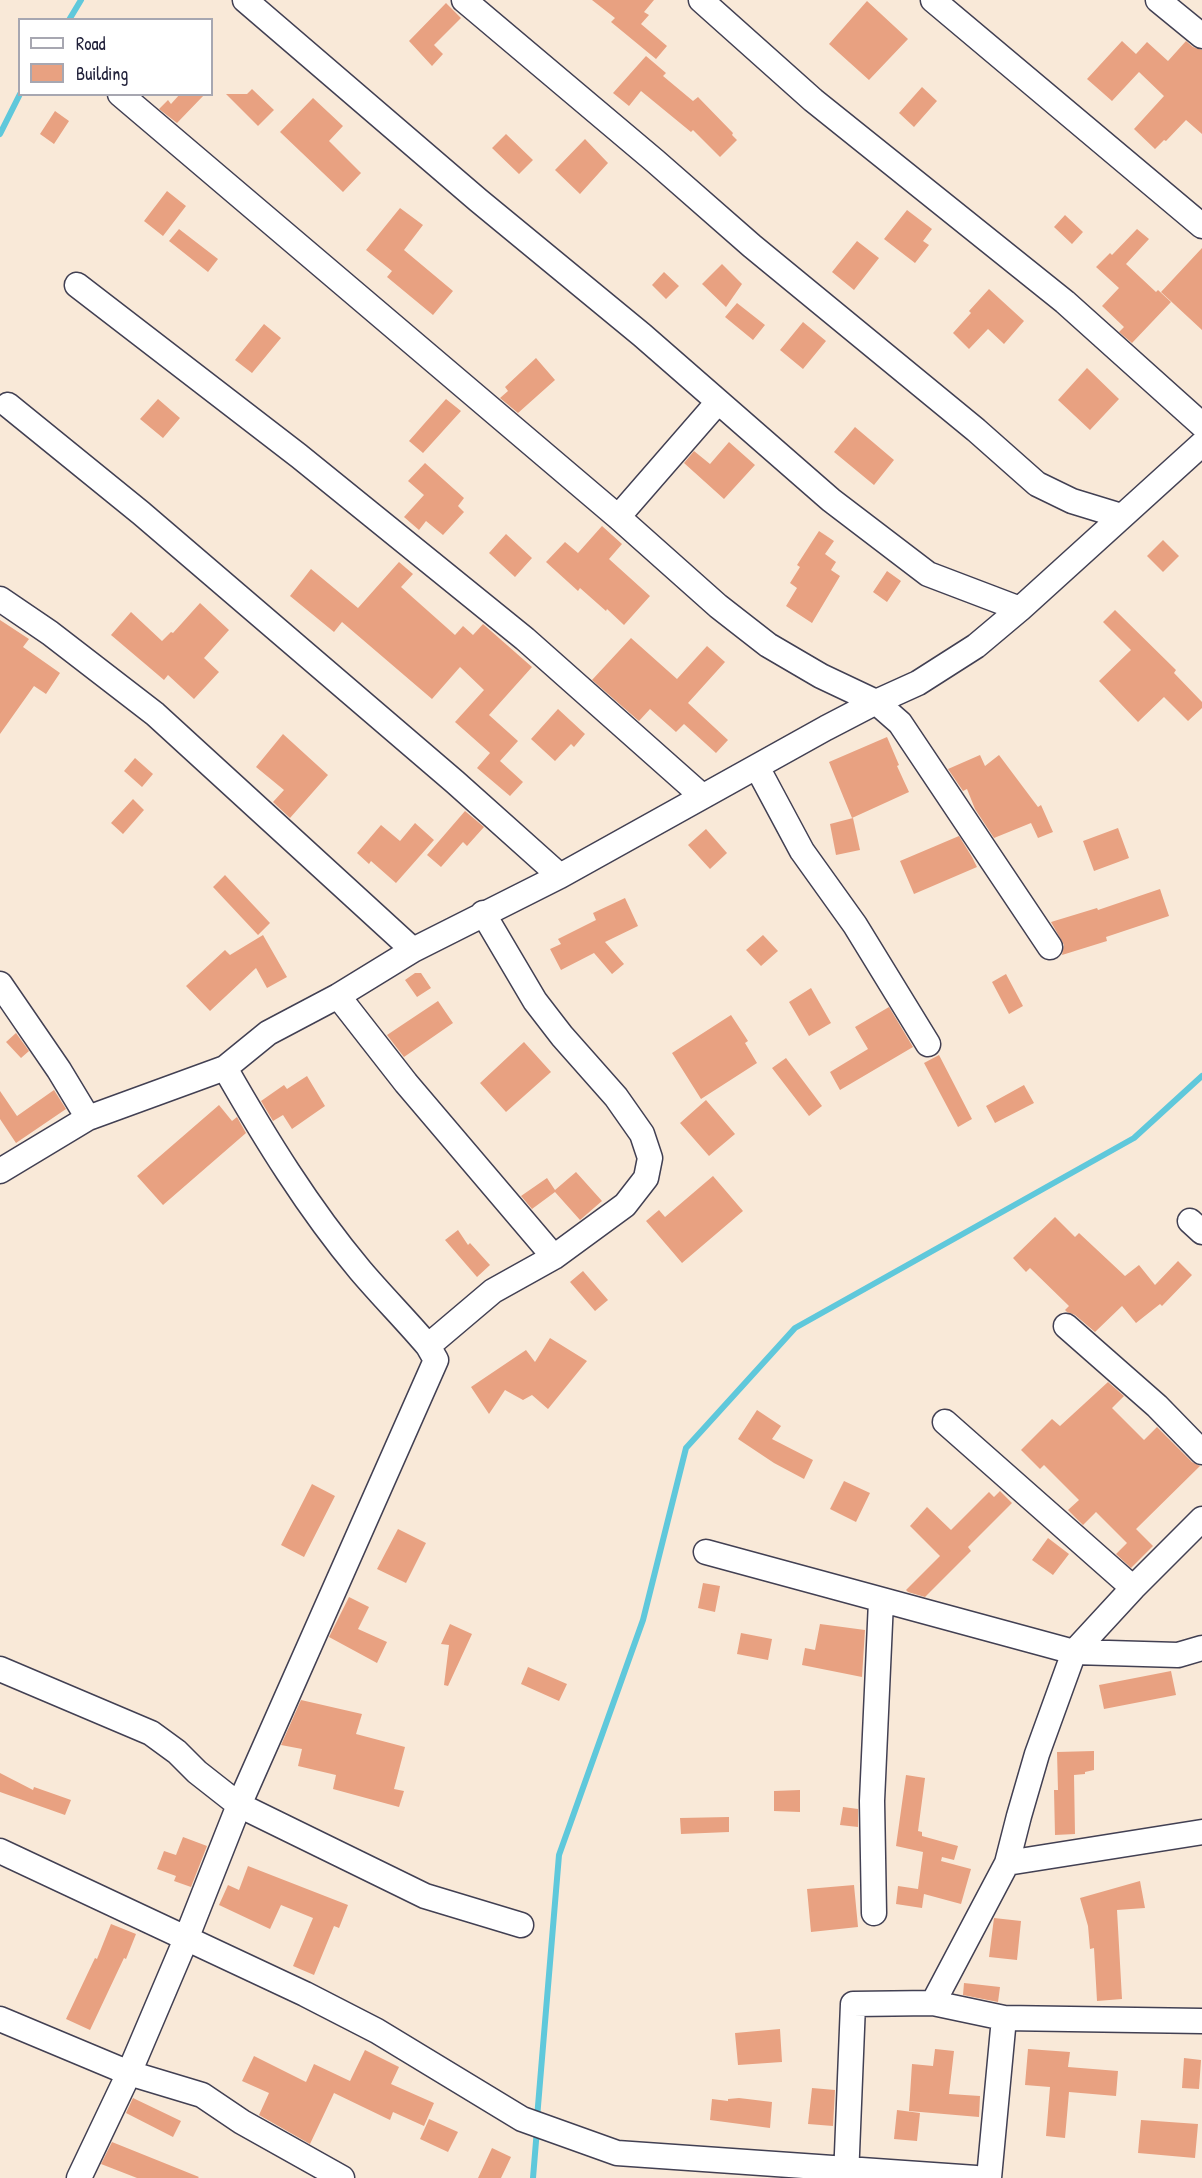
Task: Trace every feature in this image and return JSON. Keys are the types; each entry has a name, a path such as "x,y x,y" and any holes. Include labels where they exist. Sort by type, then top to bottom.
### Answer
{"street":[{"path":"245,0 718,402 831,501 928,574 1020,609"},
{"path":"464,0 752,246 976,430 1037,484 1072,501 1121,516"},
{"path":"701,0 813,100 1065,302 1202,425"},
{"path":"933,0 1202,226"},
{"path":"1158,0 1202,36"},
{"path":"122,96 618,518 718,606 768,645 821,676 876,702 900,723 1050,947"},
{"path":"77,285 299,456 525,639 702,796"},
{"path":"618,518 718,402"},
{"path":"8,405 141,513 455,782 560,876"},
{"path":"0,1171 88,1118 225,1068 268,1033 338,996 413,950 560,876 876,702 918,683 976,646 1020,609 1202,444"},
{"path":"0,599 50,633 155,714 413,950"},
{"path":"757,767 802,851 855,925 928,1044"},
{"path":"428,1346 494,1291 554,1257 625,1205 646,1178 650,1158 642,1134 616,1097 562,1036 535,1001 483,913"},
{"path":"0,984 88,1118"},
{"path":"338,996 406,1083 554,1257"},
{"path":"79,2178 129,2073 186,1939 239,1805 436,1360 428,1346 360,1270 327,1226 270,1146 225,1068"},
{"path":"1066,1326 1157,1406 1202,1452"},
{"path":"945,1422 1133,1588"},
{"path":"933,2003 1007,1863 1018,1816 1037,1754 1074,1652 1133,1588 1202,1519"},
{"path":"706,1552 1074,1652 1178,1655 1202,1648"},
{"path":"874,1913 872,1801 881,1601"},
{"path":"0,1669 151,1733 239,1805 424,1896 522,1925"},
{"path":"1007,1863 1202,1832"},
{"path":"0,1851 305,1994 377,2031 522,2119 617,2154 847,2173 976,2178"},
{"path":"847,2173 853,2004 933,2003 1004,2018 1202,2021"},
{"path":"989,2178 1004,2018"},
{"path":"0,2019 129,2073 202,2095 242,2122 342,2178"}],"building":[{"path":"592,0 654,0 644,12 649,15 641,24 667,46 656,59 611,22 615,18"},
{"path":"867,1 908,39 869,80 829,44"},
{"path":"446,3 461,18 434,45 443,54 432,66 409,41"},
{"path":"1122,41 1136,54 1147,42 1168,61 1186,41 1202,50 1202,134 1186,120 1155,149 1134,129 1164,96 1139,72 1112,101 1087,79"},
{"path":"646,56 666,73 663,76 693,101 698,97 733,133 732,135 737,140 720,157 693,130 691,132 641,91 629,106 613,93"},
{"path":"922,87 937,101 914,127 899,113"},
{"path":"252,89 274,110 258,126 226,94 247,94"},
{"path":"178,96 203,96 177,123 159,109 168,100 171,104"},
{"path":"313,98 343,126 329,141 361,173 343,192 280,132"},
{"path":"55,111 69,121 54,144 40,134"},
{"path":"506,134 533,160 519,174 492,148"},
{"path":"585,139 608,163 580,194 555,170"},
{"path":"167,191 186,206 163,236 144,221"},
{"path":"400,208 423,225 404,250 453,291 433,315 387,277 392,271 366,250"},
{"path":"907,210 932,229 923,241 929,245 915,263 884,239"},
{"path":"1065,215 1083,232 1072,244 1054,227"},
{"path":"179,229 218,259 208,272 169,241"},
{"path":"1137,229 1149,239 1126,264 1156,292 1158,290 1171,302 1132,343 1119,332 1124,327 1102,306 1119,288 1096,267 1110,253 1112,255"},
{"path":"857,241 879,258 854,290 832,272"},
{"path":"1202,248 1202,330 1161,292"},
{"path":"722,264 742,284 726,307 702,284"},
{"path":"664,272 679,286 666,299 652,285"},
{"path":"989,289 1024,321 1004,344 988,329 969,349 953,333"},
{"path":"737,303 765,325 753,340 725,317"},
{"path":"803,322 826,341 803,369 780,350"},
{"path":"264,324 281,338 252,373 235,360"},
{"path":"536,358 555,380 518,413 500,398 508,391 505,387"},
{"path":"1087,368 1119,399 1090,430 1058,400"},
{"path":"158,399 180,418 163,438 140,419"},
{"path":"446,399 461,411 423,453 409,441"},
{"path":"855,427 894,460 874,485 834,452"},
{"path":"729,442 755,465 724,499 684,463 694,451 710,464"},
{"path":"425,463 464,498 458,506 464,512 443,535 426,521 419,530 404,517 424,495 408,481"},
{"path":"602,526 622,544 609,559 650,596 624,625 580,588 578,591 546,562 565,542 578,553"},
{"path":"819,531 834,541 825,554 836,562 831,570 840,576 812,623 786,606 797,588 790,583 800,567 797,565"},
{"path":"506,534 532,558 515,577 489,553"},
{"path":"1163,540 1179,556 1163,572 1147,556"},
{"path":"399,562 413,574 401,587 455,635 463,626 473,635 483,624 532,667 489,715 518,741 500,761 523,782 510,796 477,768 490,753 455,722 484,690 460,667 432,699 342,622 334,632 290,596 311,569 358,608"},
{"path":"887,571 901,581 887,602 873,592"},
{"path":"200,603 229,630 204,658 219,672 194,699 168,675 164,680 111,635 131,612 162,641 171,632 173,633"},
{"path":"1115,610 1176,670 1174,673 1202,702 1202,708 1188,721 1164,697 1138,722 1099,681 1131,650 1103,622"},
{"path":"0,620 29,639 23,647 60,673 46,694 34,686 0,734"},
{"path":"631,638 677,679 707,646 725,662 688,703 728,740 716,753 684,724 676,732 650,709 639,721 592,680"},
{"path":"558,709 585,734 574,747 571,744 555,761 531,739"},
{"path":"283,734 328,775 290,818 273,802 284,790 256,767"},
{"path":"887,737 909,792 852,818 829,762"},
{"path":"980,755 985,766 999,755 1038,807 1041,805 1053,832 1038,838 1031,823 994,838 975,809 967,789 963,791 948,769"},
{"path":"135,758 153,774 142,787 124,771"},
{"path":"133,799 144,810 123,834 111,823"},
{"path":"465,811 484,827 467,846 463,842 441,867 427,855"},
{"path":"853,818 860,850 836,855 830,824"},
{"path":"415,823 434,840 396,883 371,861 369,864 357,853 381,825 400,841"},
{"path":"1118,828 1129,858 1094,871 1083,841"},
{"path":"706,829 727,853 710,869 688,845"},
{"path":"959,836 977,867 914,894 900,861"},
{"path":"225,875 270,923 258,935 213,887"},
{"path":"1160,889 1169,916 1106,937 1107,941 1062,955 1064,945 1051,922 1097,908 1098,910"},
{"path":"625,898 638,926 605,942 624,964 612,974 594,953 561,970 550,949 561,944 558,939 596,920 593,913"},
{"path":"263,935 287,977 267,988 256,968 210,1011 186,986 225,950 230,955"},
{"path":"763,935 778,951 761,966 746,950"},
{"path":"415,973 421,973 431,988 417,997 405,980"},
{"path":"1006,974 1023,1006 1009,1014 992,982"},
{"path":"811,988 831,1023 809,1036 789,1002"},
{"path":"438,1001 453,1023 404,1057 387,1035"},
{"path":"889,1007 913,1047 840,1090 830,1072 868,1049 855,1027"},
{"path":"731,1015 748,1041 745,1043 757,1063 701,1099 672,1053"},
{"path":"16,1033 29,1051 21,1058 6,1042"},
{"path":"524,1042 551,1072 506,1112 480,1083"},
{"path":"939,1055 972,1119 958,1127 924,1063"},
{"path":"786,1058 822,1106 809,1116 772,1068"},
{"path":"307,1076 325,1106 292,1129 283,1115 273,1121 261,1101 284,1085 287,1089"},
{"path":"1024,1085 1034,1103 995,1123 986,1106"},
{"path":"54,1090 66,1109 16,1143 0,1119 0,1091 17,1116"},
{"path":"706,1100 735,1134 709,1156 680,1123"},
{"path":"219,1105 232,1121 237,1117 246,1133 163,1205 137,1176"},
{"path":"576,1172 602,1201 580,1220 555,1192 532,1209 521,1196 547,1178 555,1190"},
{"path":"713,1176 743,1211 682,1263 646,1221 659,1210 665,1217"},
{"path":"1055,1217 1075,1237 1079,1233 1125,1276 1139,1265 1155,1285 1178,1261 1192,1275 1162,1306 1160,1304 1136,1323 1122,1306 1095,1332 1075,1315 1067,1312 1065,1310 1069,1306 1030,1268 1026,1272 1013,1258"},
{"path":"458,1230 468,1245 470,1243 490,1265 477,1277 445,1240"},
{"path":"583,1271 608,1300 595,1311 570,1282"},
{"path":"550,1338 587,1361 548,1409 532,1395 523,1400 505,1390 489,1414 471,1387 526,1350 535,1362"},
{"path":"1108,1382 1124,1396 1112,1408 1144,1440 1157,1427 1192,1462 1200,1466 1136,1529 1153,1546 1131,1568 1116,1554 1127,1543 1096,1512 1083,1525 1068,1510 1079,1500 1044,1465 1040,1469 1021,1450 1052,1419 1060,1426"},
{"path":"757,1410 781,1426 772,1439 813,1460 804,1479 774,1463 738,1439"},
{"path":"844,1481 870,1493 856,1522 830,1509"},
{"path":"312,1484 335,1496 304,1557 281,1545"},
{"path":"1000,1491 1012,1503 968,1547 971,1551 925,1597 908,1592 906,1590 940,1556 910,1526 927,1507 951,1530 989,1492 994,1497"},
{"path":"398,1529 426,1543 406,1583 377,1569"},
{"path":"1048,1538 1069,1554 1053,1575 1032,1560"},
{"path":"703,1583 720,1586 715,1612 698,1608"},
{"path":"349,1597 369,1607 358,1629 387,1642 377,1663 329,1637"},
{"path":"450,1624 472,1634 448,1686 444,1685 449,1645 441,1644"},
{"path":"820,1624 865,1630 862,1677 802,1665 805,1648 815,1650"},
{"path":"741,1633 772,1639 768,1660 737,1654"},
{"path":"528,1667 567,1684 559,1701 521,1684"},
{"path":"1171,1671 1176,1695 1104,1709 1099,1685"},
{"path":"301,1700 362,1714 356,1734 405,1747 394,1789 404,1791 399,1807 333,1789 336,1775 298,1766 302,1749 281,1745"},
{"path":"1094,1751 1094,1770 1074,1775 1075,1834 1055,1835 1054,1790 1058,1790 1057,1752"},
{"path":"0,1773 33,1790 34,1787 71,1800 65,1815 0,1792"},
{"path":"906,1775 925,1778 918,1831 922,1832 922,1836 958,1846 954,1860 942,1857 941,1861 971,1869 961,1904 924,1894 922,1908 896,1904 898,1886 918,1889 923,1852 896,1846"},
{"path":"800,1790 800,1812 774,1811 774,1791"},
{"path":"843,1807 858,1809 858,1827 840,1825"},
{"path":"729,1817 729,1832 681,1834 680,1818"},
{"path":"183,1837 207,1846 191,1887 174,1881 176,1876 157,1869 164,1851 176,1855"},
{"path":"248,1866 348,1905 339,1928 334,1926 314,1975 293,1966 313,1918 281,1905 270,1929 219,1905 228,1885 239,1890"},
{"path":"1140,1881 1145,1908 1117,1910 1122,1999 1097,2001 1094,1948 1090,1949 1088,1926 1080,1898"},
{"path":"854,1885 858,1927 811,1932 807,1889"},
{"path":"994,1918 1021,1921 1017,1960 989,1957"},
{"path":"111,1924 136,1934 90,2030 66,2019 95,1958 97,1959"},
{"path":"964,1983 1000,1987 998,2002 963,1995"},
{"path":"780,2029 782,2062 738,2065 735,2033"},
{"path":"935,2049 954,2051 949,2094 980,2096 979,2117 909,2111 912,2064 933,2066"},
{"path":"1028,2049 1070,2052 1068,2067 1118,2071 1116,2096 1069,2092 1065,2138 1046,2136 1050,2087 1025,2085"},
{"path":"365,2050 399,2067 391,2084 434,2103 424,2126 393,2112 390,2120 334,2093 310,2144 259,2115 269,2093 242,2081 254,2056 306,2082 314,2064 350,2081"},
{"path":"1184,2058 1201,2060 1199,2089 1182,2088"},
{"path":"812,2088 835,2090 833,2126 808,2124"},
{"path":"133,2098 181,2121 173,2137 126,2113"},
{"path":"712,2099 728,2101 728,2099 772,2102 770,2128 710,2120"},
{"path":"897,2110 920,2113 917,2141 894,2139"},
{"path":"429,2119 458,2132 448,2152 420,2139"},
{"path":"1141,2120 1198,2124 1195,2158 1138,2153"},
{"path":"112,2142 199,2177 137,2178 101,2164"},
{"path":"492,2148 511,2157 501,2178 478,2178"}],"waterway":[{"path":"70,18 81,0"},
{"path":"0,134 19,96"},
{"path":"537,2118 559,1855 643,1620 686,1448 795,1328 1134,1138 1202,1076"},
{"path":"533,2178 537,2129"}]}
